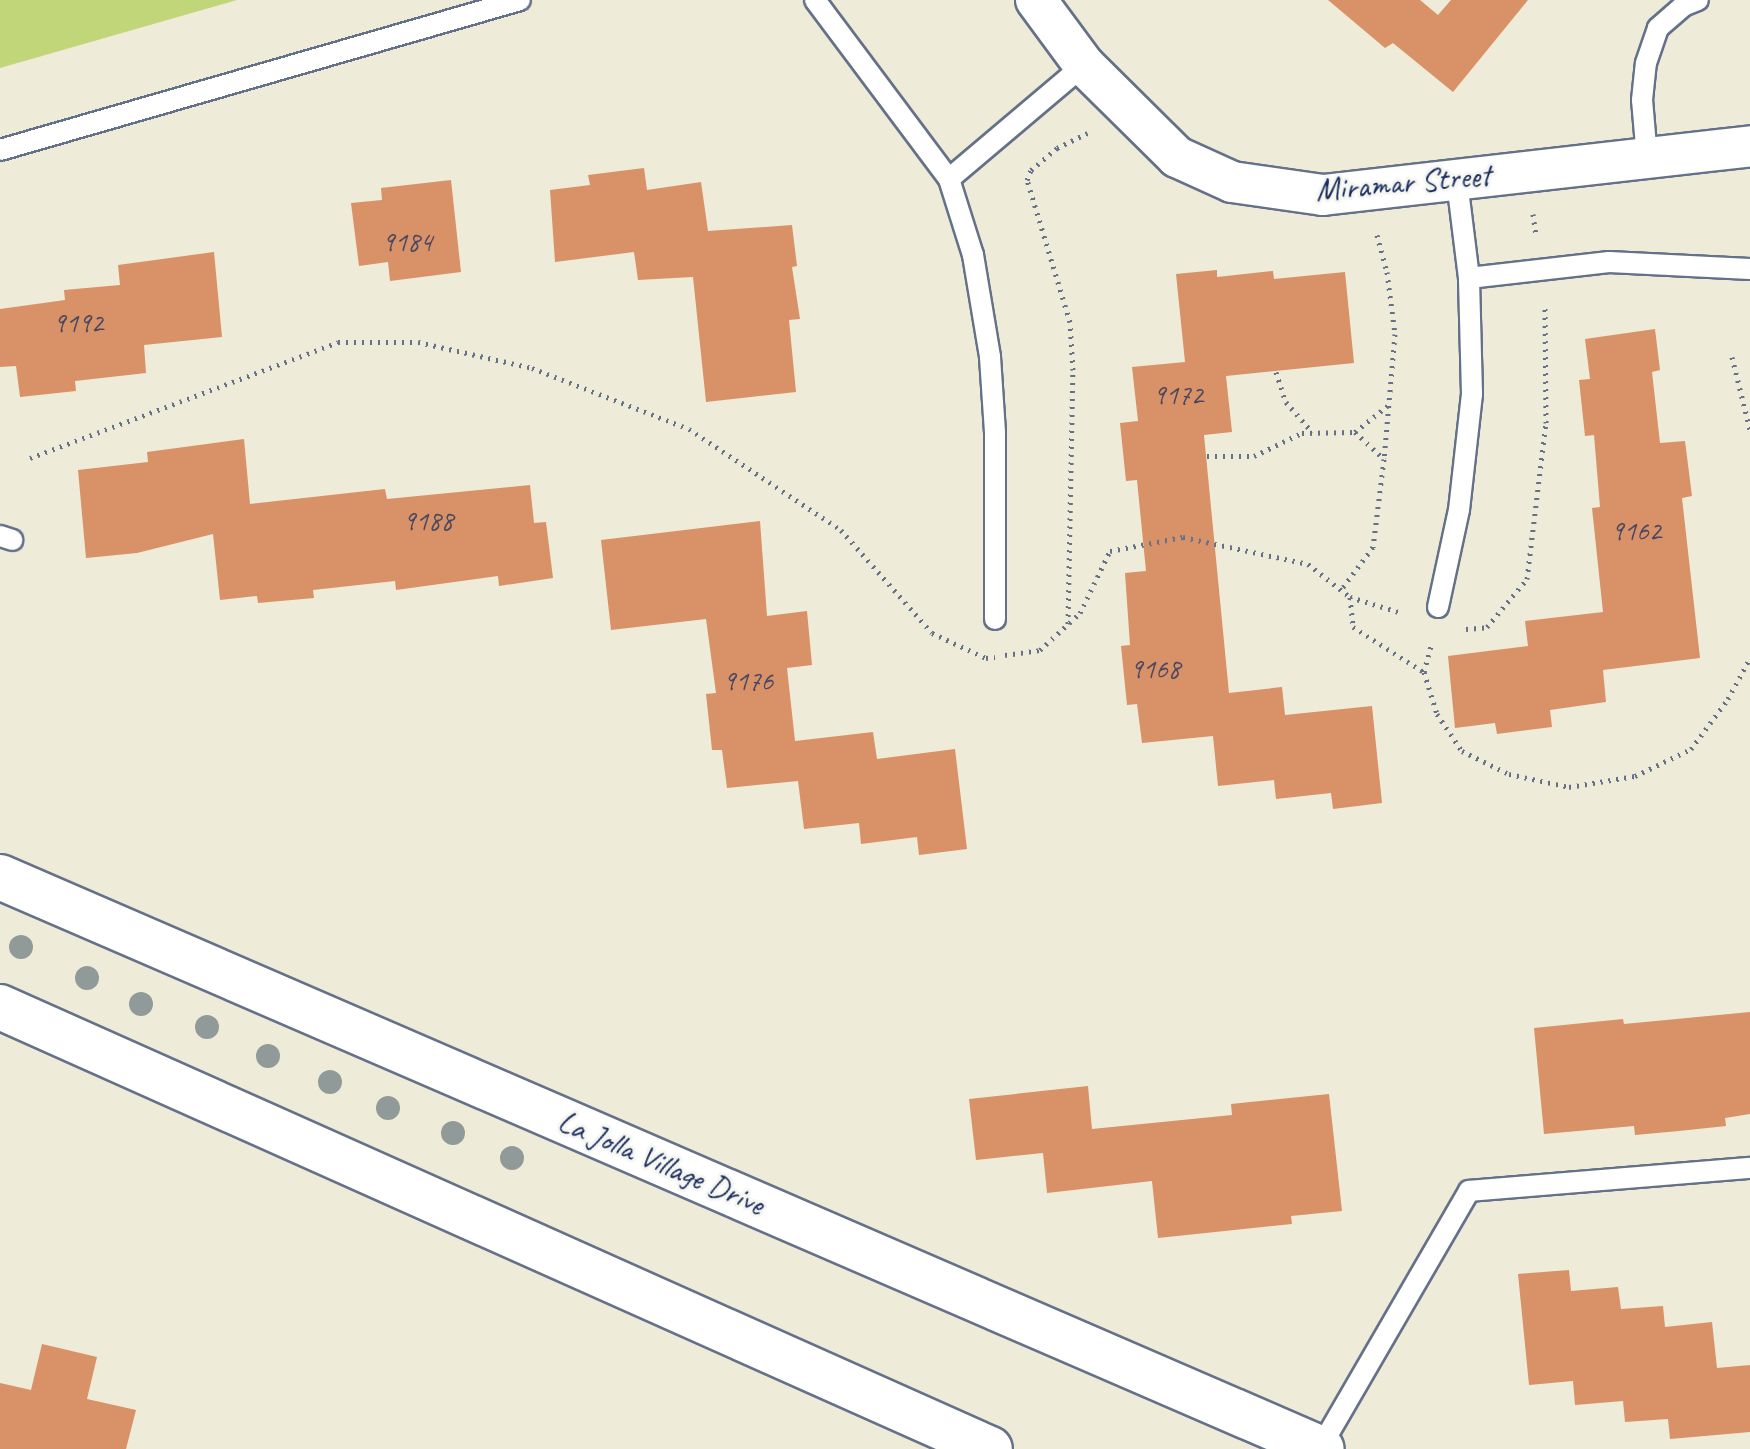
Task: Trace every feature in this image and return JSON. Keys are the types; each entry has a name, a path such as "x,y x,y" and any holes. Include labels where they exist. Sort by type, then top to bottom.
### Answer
{"main road":[{"name":"La Jolla Village Drive","path":"0,877 1321,1448"},
{"path":"0,1007 990,1449"}],"street":[{"name":"Miramar Street","path":"1036,0 1084,65 1177,157 1232,182 1323,195 1750,146"}],"lane":[{"path":"0,150 520,0"},
{"path":"815,0 949,179 973,255 990,357 997,515 995,619"},
{"path":"1647,158 1642,100 1646,63 1658,28 1683,6 1698,0"},
{"path":"949,179 1084,65"},
{"path":"1438,607 1459,510 1472,394 1469,278 1457,181"},
{"path":"1469,278 1609,262 1750,269"},
{"path":"1321,1448 1469,1191 1750,1168"}],"path":[{"path":"1068,625 1073,370 1070,322 1027,180 1031,170 1057,148 1100,128"},
{"path":"1456,630 1487,627 1527,579 1546,423 1546,314 1533,211"},
{"path":"1341,590 1373,547 1391,403 1395,334 1387,272 1375,229"},
{"path":"30,458 338,342 418,342 532,368 689,429 841,530 932,633 986,658 1040,650 1080,613 1110,551 1183,537 1308,564 1350,597 1408,615"},
{"path":"1732,357 1750,430"},
{"path":"1276,372 1286,402 1312,432"},
{"path":"1207,456 1254,456 1302,433 1355,432 1391,403"},
{"path":"1355,432 1384,459"},
{"path":"1350,597 1353,627 1424,672 1437,714 1462,751 1509,774 1569,787 1635,776 1691,749 1728,699 1750,658"}],"green space":[{"path":"0,0 237,0 0,68"}],"building":[{"path":"1328,0 1420,0 1438,15 1451,0 1528,0 1453,92 1393,43 1385,48"},
{"path":"644,168 647,190 701,182 708,231 792,225 797,266 792,267 800,319 789,320 796,392 706,402 693,277 638,280 634,252 555,262 550,190 590,185 588,175"},
{"path":"451,180 461,272 390,281 388,262 359,266 351,203 382,200 381,188"},
{"path":"214,252 222,337 144,345 146,373 75,381 76,391 20,397 16,366 0,367 0,309 65,300 64,290 120,285 118,265"},
{"path":"1217,270 1217,277 1273,271 1274,279 1345,272 1354,363 1226,376 1232,432 1204,435 1229,693 1282,687 1285,715 1372,706 1382,803 1333,809 1331,793 1276,799 1274,780 1218,786 1213,736 1142,743 1137,704 1127,705 1121,646 1130,645 1125,573 1146,571 1137,480 1126,481 1120,423 1138,421 1132,367 1185,362 1176,274"},
{"path":"1655,329 1660,370 1652,372 1660,443 1685,441 1692,496 1682,498 1700,658 1603,670 1606,702 1550,710 1552,727 1497,734 1495,723 1455,728 1448,656 1528,646 1525,621 1603,612 1592,508 1600,507 1594,435 1585,436 1579,380 1590,379 1585,339"},
{"path":"244,439 250,504 385,489 387,499 530,485 534,523 546,522 553,578 499,586 498,576 396,590 395,581 313,590 314,598 258,603 257,596 220,600 213,534 137,553 86,558 78,470 148,462 147,452"},
{"path":"760,521 767,616 807,611 812,665 787,668 795,741 873,732 877,759 955,749 967,849 919,855 917,837 861,844 859,823 804,829 798,781 727,788 722,750 712,750 706,694 716,693 706,619 611,630 601,540"},
{"path":"1750,1012 1750,1114 1725,1118 1726,1126 1679,1131 1635,1135 1634,1126 1544,1134 1534,1028 1623,1019 1624,1024"},
{"path":"1088,1086 1092,1129 1232,1115 1231,1104 1329,1094 1342,1211 1291,1216 1292,1224 1158,1238 1152,1181 1047,1193 1043,1153 976,1160 969,1099"},
{"path":"1569,1270 1571,1291 1618,1287 1621,1309 1663,1306 1665,1327 1712,1322 1717,1368 1750,1365 1750,1432 1670,1439 1668,1419 1625,1422 1623,1401 1575,1405 1573,1381 1529,1385 1518,1274"},
{"path":"42,1344 97,1357 87,1399 136,1410 126,1449 0,1449 0,1383 31,1390"}]}
